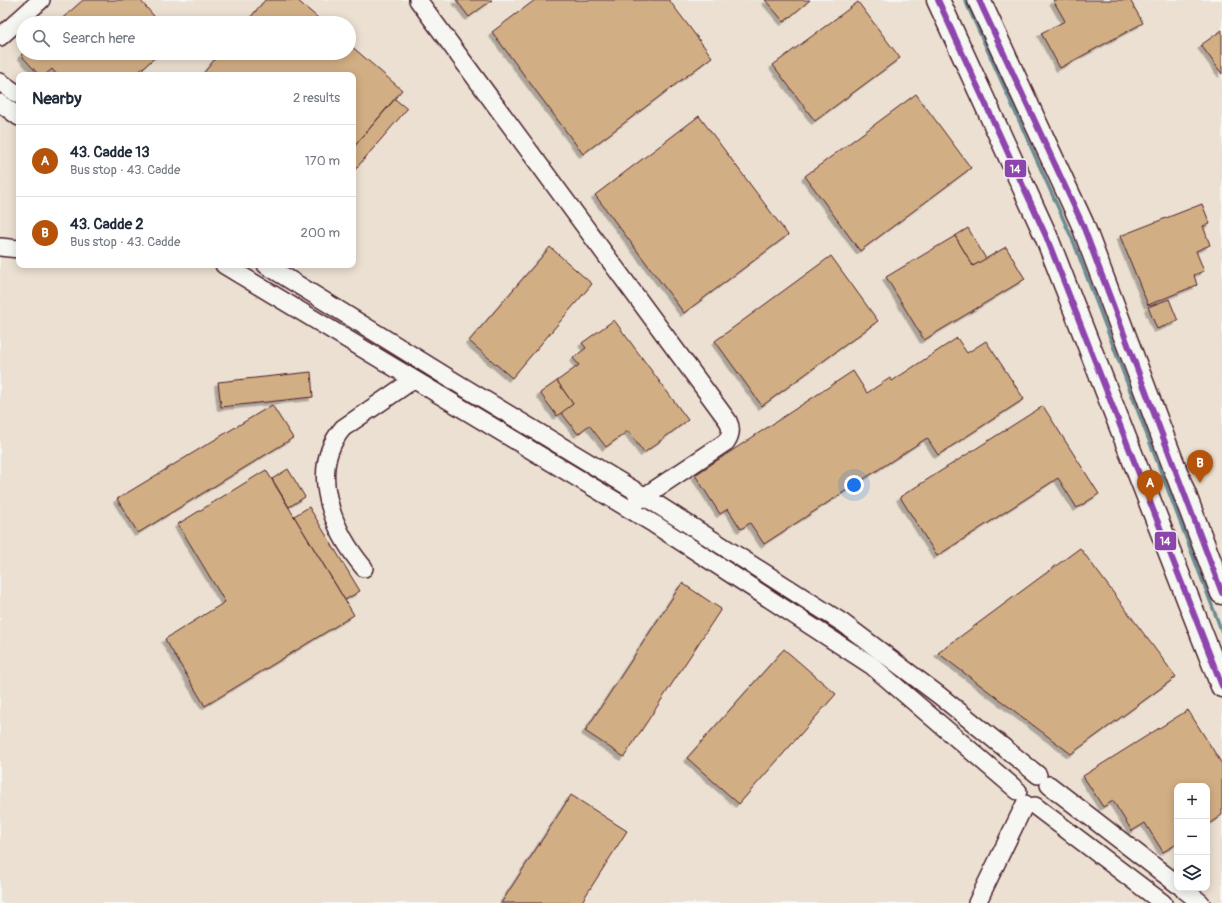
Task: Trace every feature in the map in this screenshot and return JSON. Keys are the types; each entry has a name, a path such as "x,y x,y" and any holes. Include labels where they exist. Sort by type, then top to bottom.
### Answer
{"main road":[{"path":"938,0 1046,236 1222,686"},
{"path":"978,0 1082,223 1222,593"}],"street":[{"path":"23,16 41,0"},
{"path":"418,0 728,421 731,430 726,442 644,496 628,509"},
{"path":"0,37 16,23"},
{"path":"0,82 16,93"},
{"path":"0,103 16,115"},
{"path":"0,247 16,249"},
{"path":"229,268 628,509 871,665 1026,801 1163,903"},
{"path":"271,268 644,496 843,624 940,696 1174,882"},
{"path":"364,568 346,543 333,515 327,489 326,468 329,452 337,435 344,428 413,380"},
{"path":"1028,775 1044,780 1050,794 1048,799 1040,805 1026,801 1018,786 1024,778 1028,775"},
{"path":"977,903 1026,801"},
{"path":"1186,891 1201,903"}],"shaded area":[{"path":"0,0 1222,0 1222,903 0,903"}],"building":[{"path":"83,0 140,0 154,16 65,16"},
{"path":"265,0 297,0 316,16 252,16"},
{"path":"456,0 492,0 469,17"},
{"path":"535,0 669,0 712,57 583,154 492,32"},
{"path":"765,0 810,0 784,22"},
{"path":"1053,0 1130,0 1143,23 1060,68 1041,33 1065,21"},
{"path":"858,2 900,58 815,121 773,65"},
{"path":"1222,30 1222,74 1201,45"},
{"path":"356,50 402,90 356,144 356,72 204,72 214,60 356,60"},
{"path":"26,60 152,60 138,72 54,72 52,69 48,72 36,72"},
{"path":"916,94 971,168 860,251 805,176"},
{"path":"395,99 407,109 356,168 356,144"},
{"path":"699,116 788,235 684,313 595,195"},
{"path":"1202,204 1210,224 1203,226 1210,245 1196,251 1204,271 1194,275 1197,285 1148,305 1120,236"},
{"path":"968,228 986,259 973,266 955,236"},
{"path":"955,236 973,266 1006,247 1025,279 924,340 886,277"},
{"path":"550,247 592,284 512,378 469,341"},
{"path":"831,256 878,321 762,406 715,341"},
{"path":"1169,299 1178,321 1157,329 1148,307"},
{"path":"614,320 688,420 644,453 628,431 606,447 589,425 578,434 561,412 573,404 557,381 579,365 573,358 586,348 582,343"},
{"path":"957,338 967,353 986,341 1024,399 938,455 927,438 764,544 750,523 741,529 728,509 720,514 695,475 853,371 867,393 890,378 892,381"},
{"path":"311,372 313,397 221,407 218,382"},
{"path":"557,381 573,404 557,416 540,393"},
{"path":"272,405 293,438 138,533 117,499"},
{"path":"1043,406 1099,494 1077,508 1058,478 937,556 900,497"},
{"path":"288,469 305,497 289,507 272,479"},
{"path":"266,470 354,615 205,706 165,639 225,602 178,524"},
{"path":"309,507 360,591 345,600 294,516"},
{"path":"1080,548 1176,677 1071,754 938,653"},
{"path":"682,583 721,609 624,757 585,731"},
{"path":"784,649 836,694 739,804 687,758"},
{"path":"1188,710 1222,764 1222,815 1210,823 1210,783 1174,783 1174,846 1163,852 1145,823 1132,831 1113,801 1103,807 1083,776"},
{"path":"571,795 627,831 581,903 501,903"}],"waterway":[{"path":"965,0 1074,243 1222,632"}],"transit line":[{"name":"14","path":"938,0 1046,236 1222,686"},
{"name":"14","path":"979,0 1082,223 1222,593"}],"place":[{"name":"43. Cadde 2","path":"1200,483"},
{"name":"43. Cadde 13","path":"1150,503"}]}
